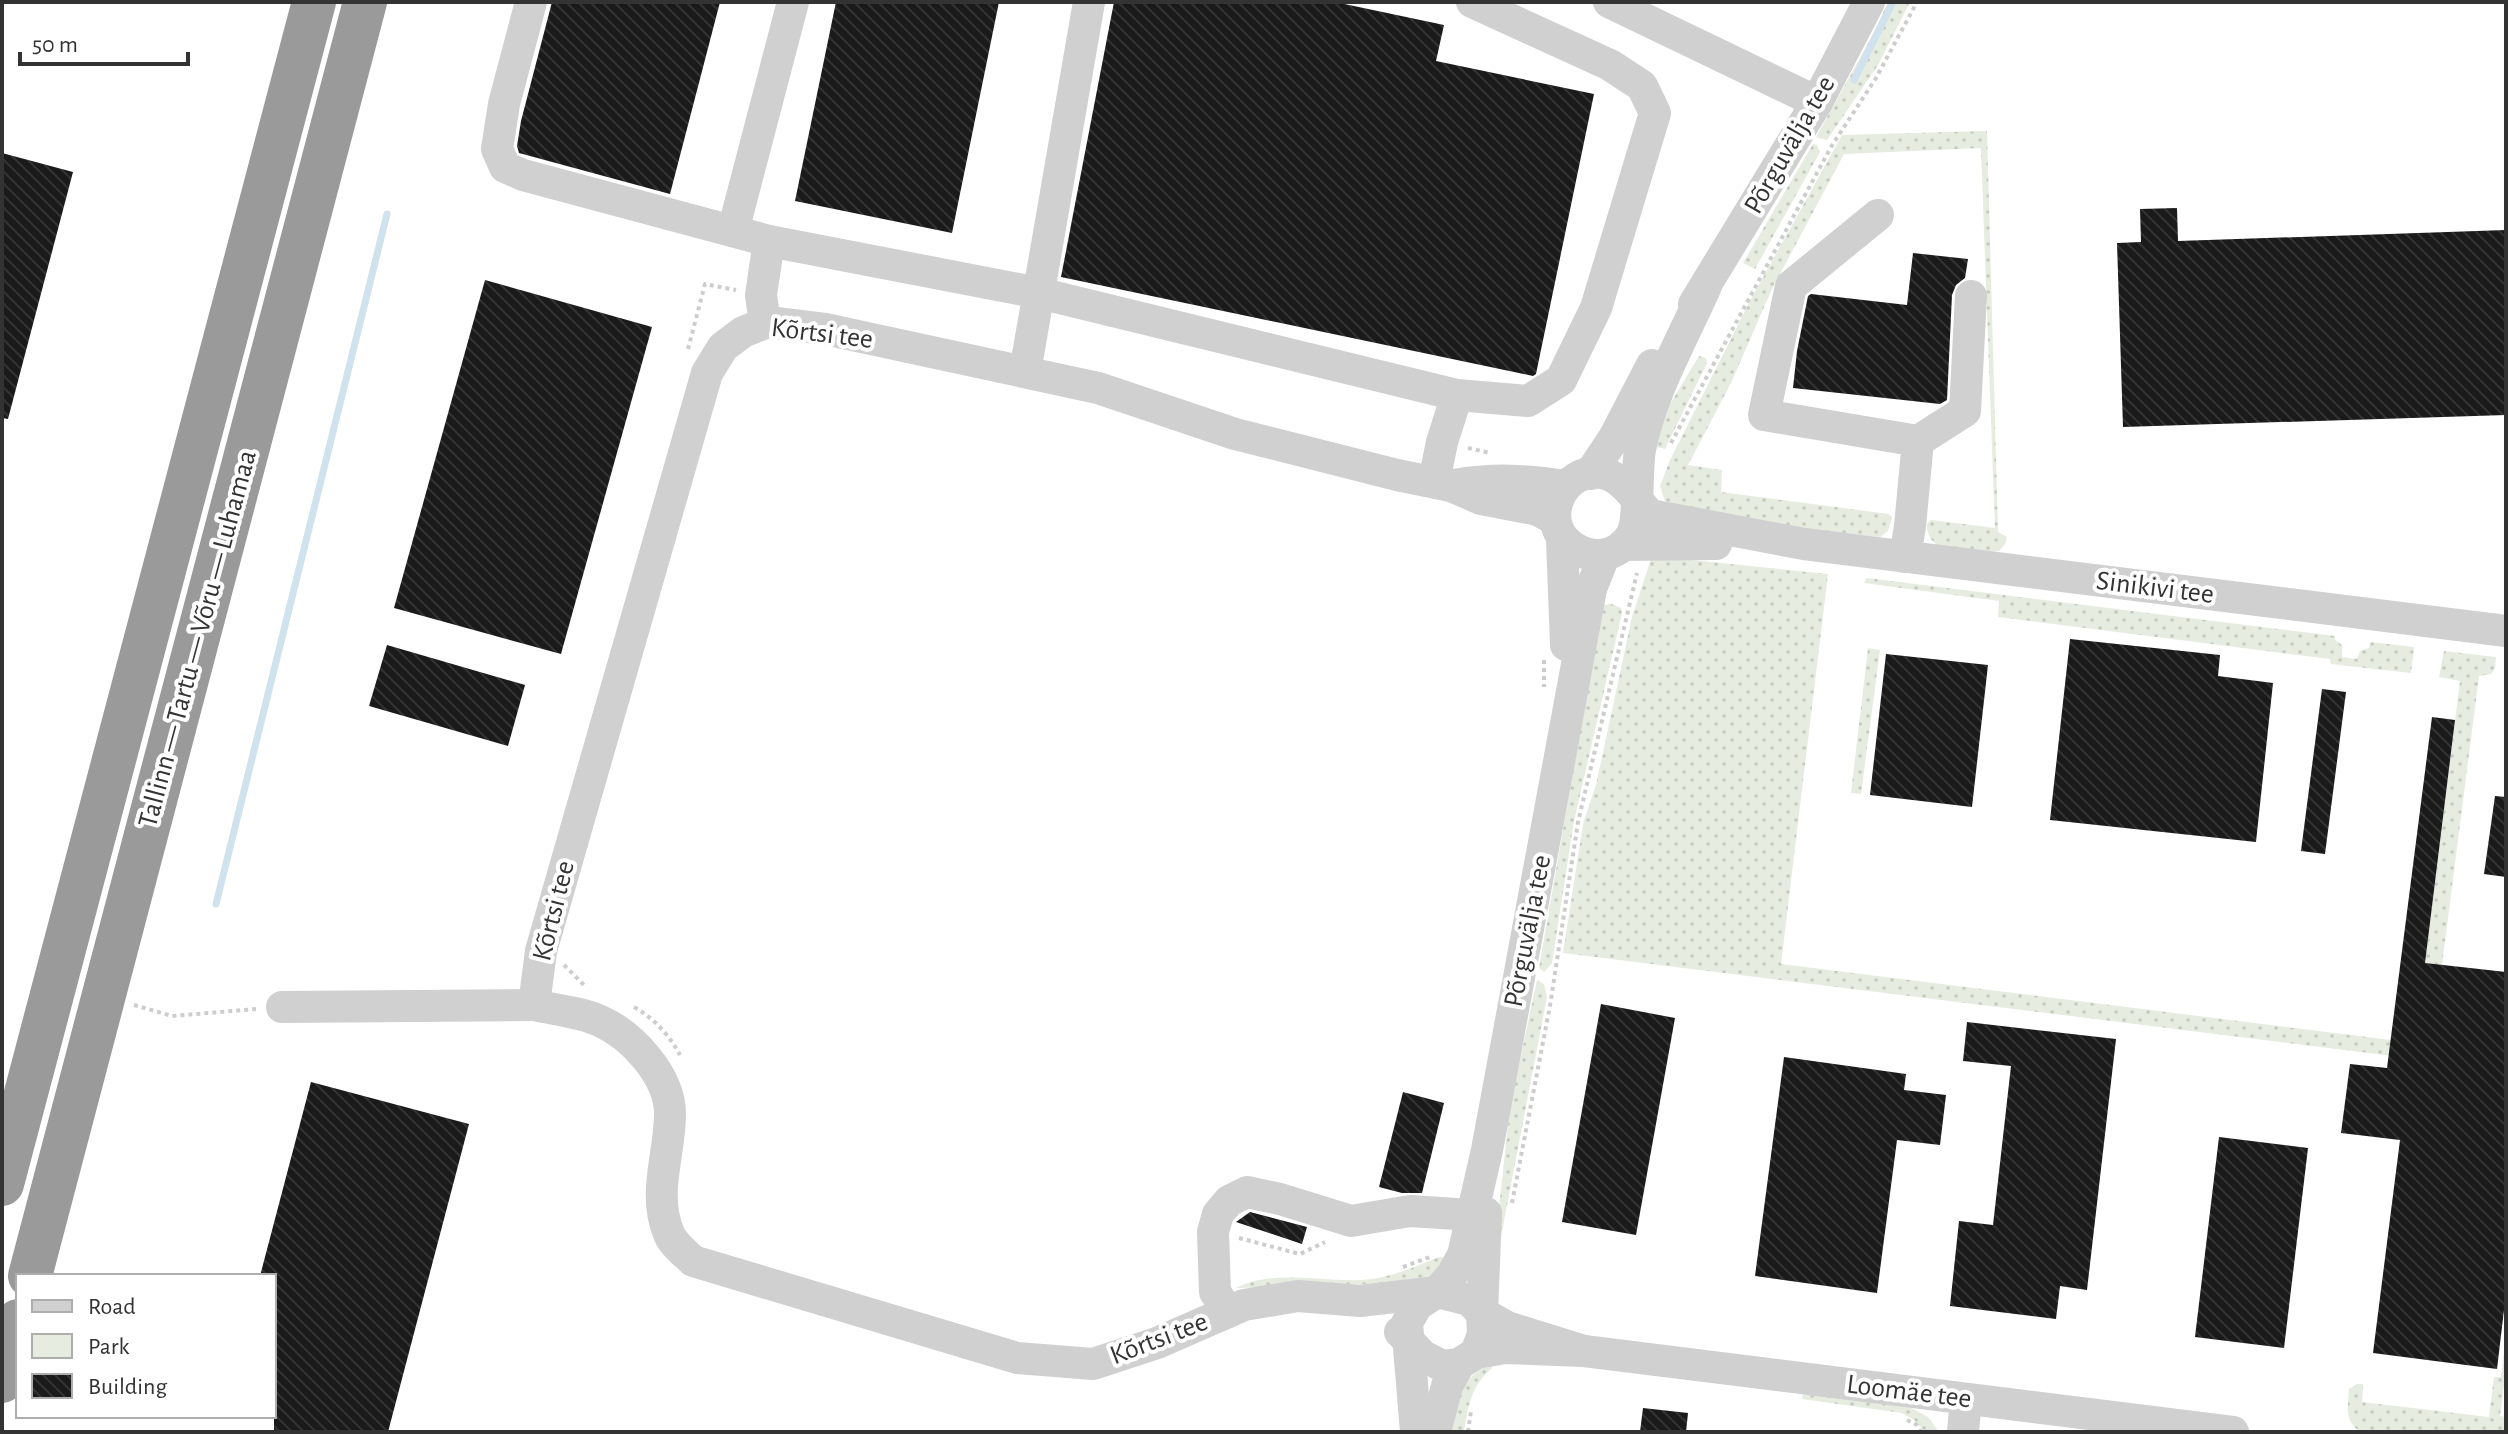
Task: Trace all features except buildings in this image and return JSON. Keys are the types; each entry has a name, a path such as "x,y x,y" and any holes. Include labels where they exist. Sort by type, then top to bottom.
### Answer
{"highway":[{"name":"Tallinn — Tartu — Võru — Luhamaa","path":"2,1184 11,1125 314,2"},
{"name":"Tallinn — Tartu — Võru — Luhamaa","path":"31,1274 365,2"},
{"path":"2,1381 16,1328"}],"street":[{"path":"531,2 504,104 497,149 505,167 523,175 769,241 1039,293 1457,395 1528,401 1561,380 1596,308 1655,113 1642,86 1610,65 1472,2"},
{"path":"733,231 793,2"},
{"path":"1025,372 1089,2"},
{"name":"Põrguvälja tee","path":"1578,480 1614,438 1644,378 1706,286 1817,102 1869,2"},
{"path":"1629,6 1817,102"},
{"path":"1878,215 1791,286 1764,415 1918,441 1965,411 1971,296"},
{"path":"763,309 769,241"},
{"name":"Põrguvälja tee","path":"1635,500 1640,448 1657,395 1706,286"},
{"name":"Kõrtsi tee","path":"534,1005 541,951 707,373 723,347 743,332 763,309 825,329 1098,388 1235,434 1442,484 1481,499 1538,510 1558,530"},
{"path":"1442,484 1442,442 1457,395"},
{"path":"1905,557 1918,441"},
{"path":"1607,474 1622,483 1635,500 1633,533 1622,556 1581,552 1558,530 1557,499 1578,480 1607,474"},
{"name":"Kõrtsi tee","path":"1442,484 1490,479 1578,480"},
{"name":"Sinikivi tee","path":"1635,500 1650,515 1663,519 1804,544 2506,631"},
{"name":"Põrguvälja tee","path":"1437,1292 1452,1275 1463,1255 1487,1150 1555,705 1558,530"},
{"name":"Sinikivi tee","path":"1622,556 1664,543 1804,544"},
{"name":"Põrguvälja tee","path":"1555,705 1591,589 1622,556"},
{"name":"Kõrtsi tee","path":"282,1007 534,1005 599,1020 634,1043 659,1073 670,1111 660,1190 663,1215 670,1238 693,1261 1017,1358 1093,1364 1157,1343 1244,1305 1298,1296 1360,1301 1437,1292"},
{"name":"Põrguvälja tee","path":"1482,1313 1487,1150"},
{"path":"1228,1312 1215,1292 1213,1232 1218,1214 1229,1201 1247,1192 1351,1221 1410,1211 1472,1215"},
{"path":"1416,1432 1407,1323 1417,1305 1437,1292 1469,1300 1482,1313 1483,1334 1447,1386 1435,1432"},
{"path":"1360,1301 1390,1322 1423,1356 1443,1366 1468,1359"},
{"name":"Loomäe tee","path":"1482,1313 1507,1327 1584,1351"},
{"name":"Loomäe tee","path":"1468,1359 1505,1348 1584,1351 2233,1432"},
{"path":"1963,1432 1966,1399"}],"path":[{"path":"686,356 705,284 763,309"},
{"path":"1442,442 1497,455"},
{"path":"1510,1217 1550,1006 1622,556"},
{"path":"1544,652 1555,705"},
{"path":"541,951 569,967 586,987 599,992"},
{"path":"103,996 172,1016 282,1007"},
{"path":"625,1002 649,1016 669,1036 685,1063"},
{"path":"1213,1232 1300,1254 1320,1246 1351,1221"},
{"path":"1397,1269 1445,1252 1463,1255"},
{"path":"1468,1432 1472,1398"}],"green space":[{"path":"1888,2 1910,2 1878,65 1827,140 1816,137 1872,36"},
{"path":"1987,131 1998,532 2007,537 2005,544 1999,551 1954,551 1934,543 1927,524 1931,520 1995,528 1981,148 1844,154 1771,291 1731,383 1688,465 1722,470 1721,492 1889,514 1892,518 1888,531 1880,537 1673,516 1672,504 1665,501 1660,486 1670,460 1750,301 1842,135"},
{"path":"1813,144 1820,152 1755,269 1743,263"},
{"path":"1699,356 1706,358 1707,363 1665,449 1649,445 1655,429"},
{"path":"1652,556 1828,574 1781,964 2391,1040 2415,1042 2460,681 2439,677 2444,651 2496,657 2491,674 2479,676 2431,1051 2506,1070 1563,953 1583,824 1596,785 1632,617"},
{"path":"1867,578 2335,636 2335,640 2342,645 2342,657 2357,659 2360,651 2369,648 2371,642 2414,647 2411,673 2331,664 2330,659 1998,617 1999,601 1864,583"},
{"path":"1612,604 1621,608 1622,613 1574,821 1552,963 1544,972 1539,968 1602,605"},
{"path":"1868,648 1880,650 1861,794 1851,793"},
{"path":"1537,980 1544,984 1547,997 1499,1247 1494,1254 1510,1107"},
{"path":"1439,1257 1449,1258 1433,1277 1409,1283 1236,1288 1265,1279 1371,1279 1401,1272"},
{"path":"2506,1334 2506,1369 2500,1416 2506,1417 2506,1432 2361,1432 2352,1424 2348,1414 2349,1389 2357,1384 2363,1384 2362,1402 2489,1417 2494,1377 2501,1377"},
{"path":"1492,1363 1492,1368 1479,1382 1472,1397 1464,1432 1445,1432 1456,1401 1467,1382"},
{"path":"1803,1394 1904,1404 1928,1417 1939,1432 1925,1432 1902,1413 1802,1399"}],"waterway":[{"path":"1854,80 1893,2"},
{"path":"216,904 387,214"}]}
